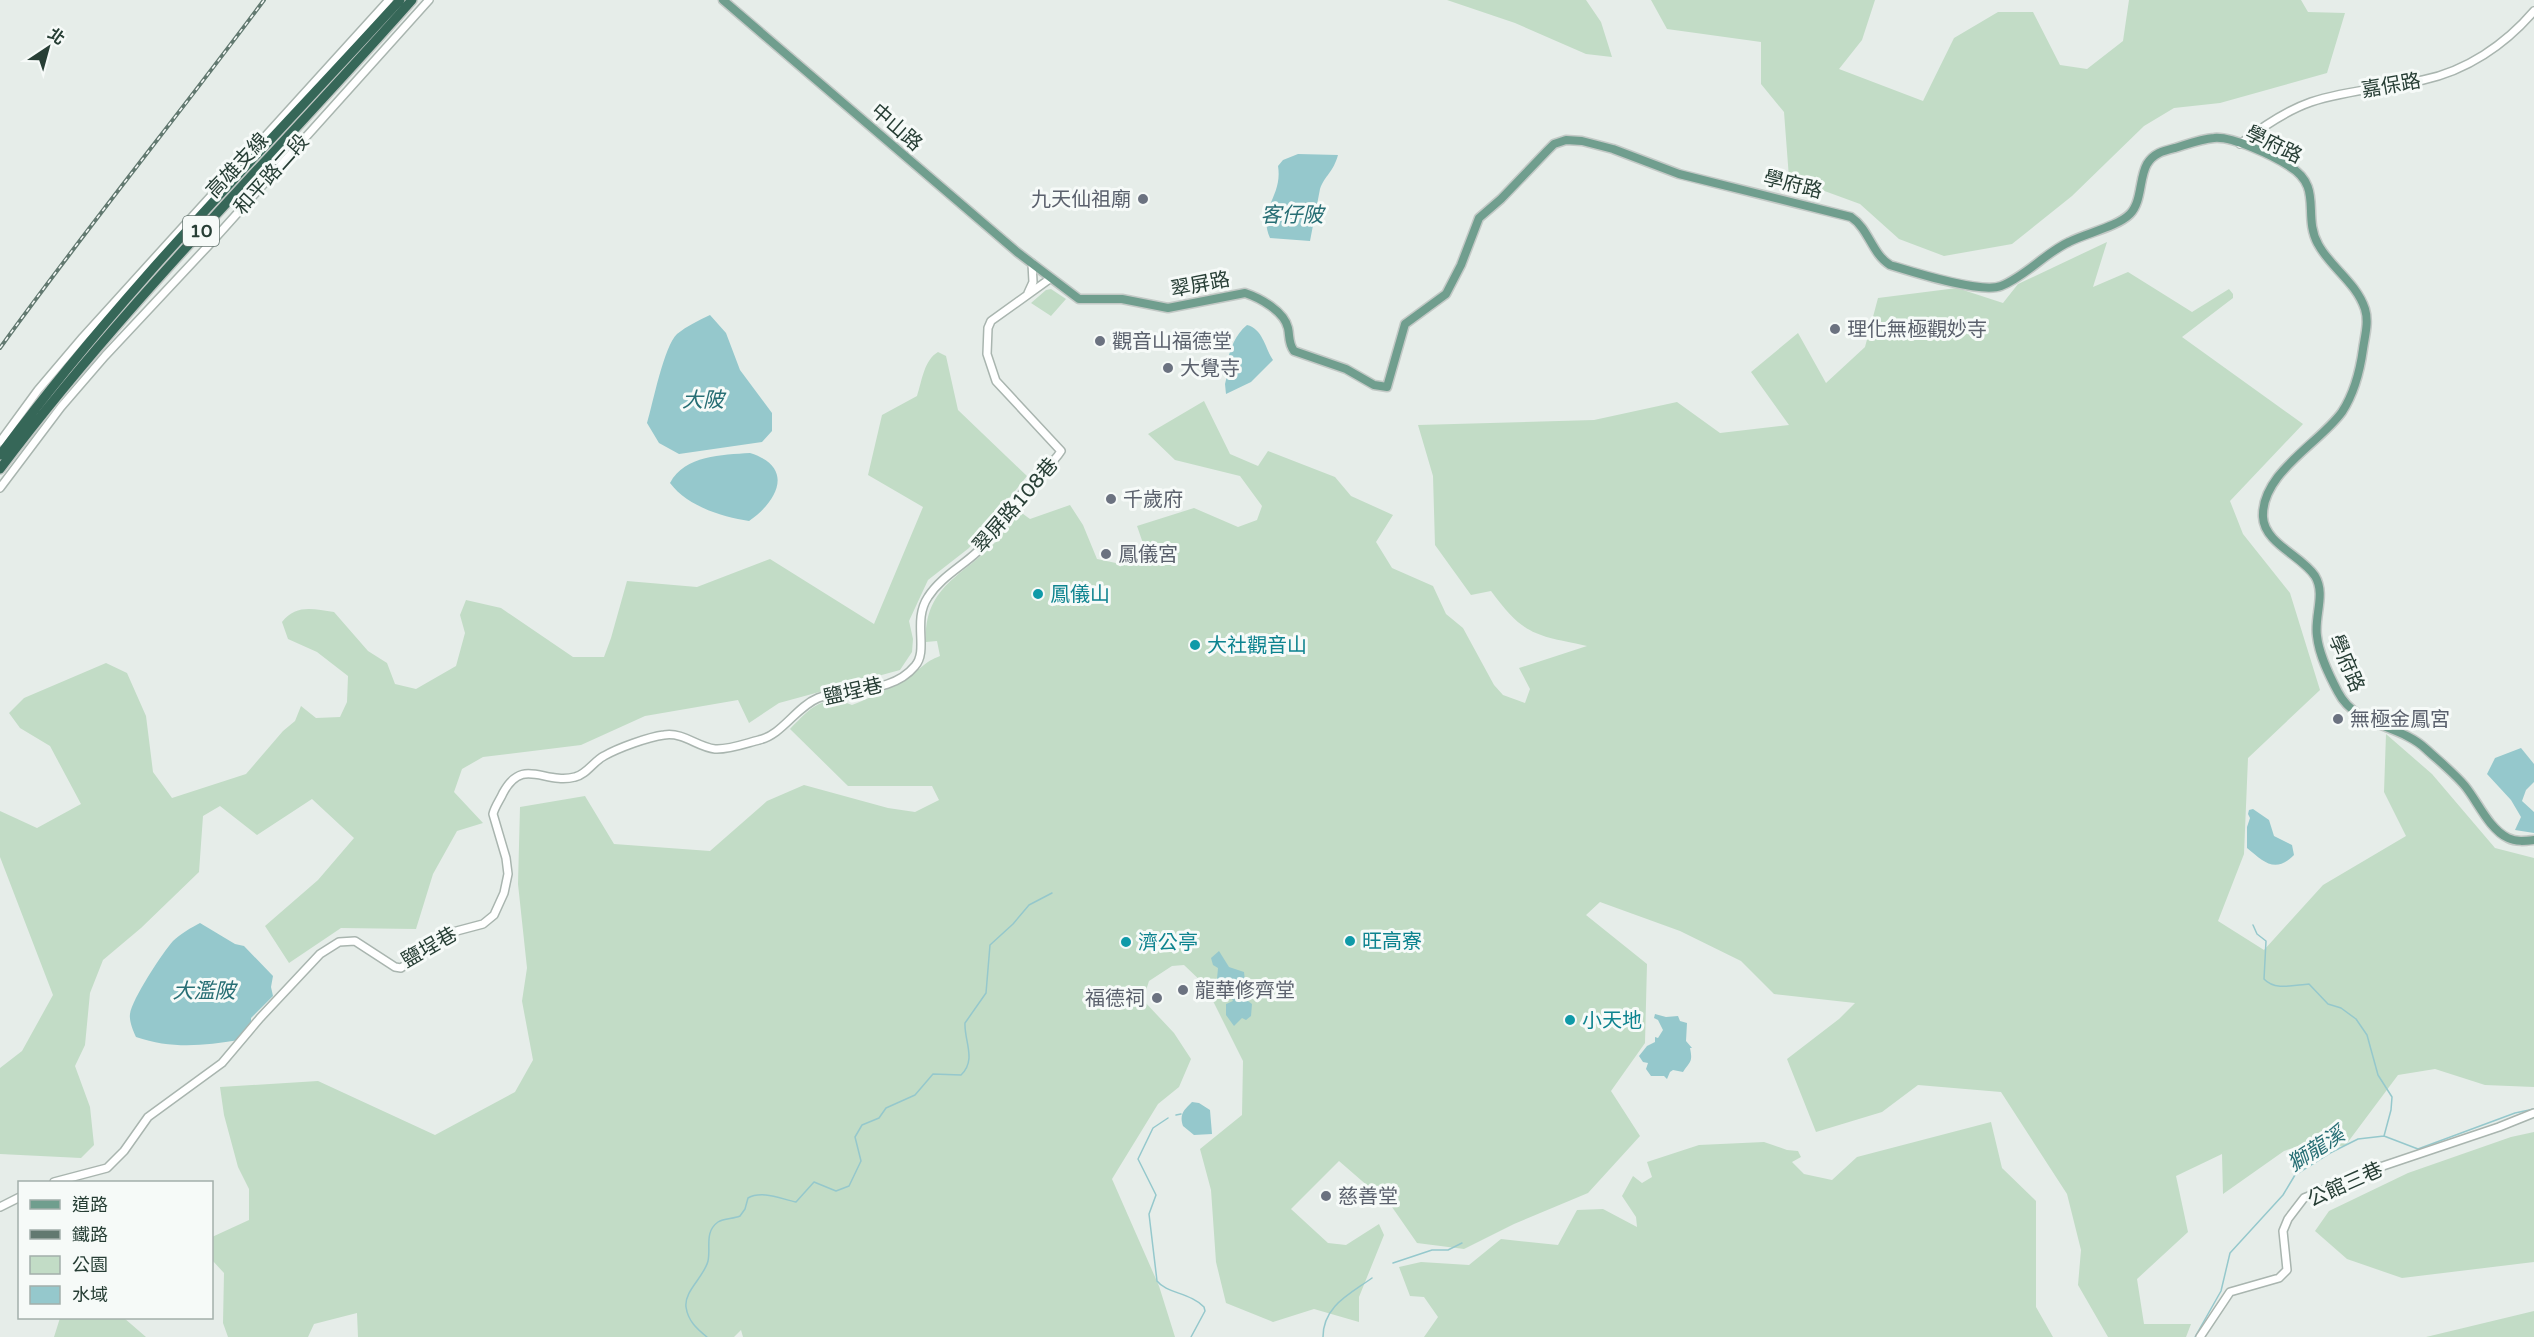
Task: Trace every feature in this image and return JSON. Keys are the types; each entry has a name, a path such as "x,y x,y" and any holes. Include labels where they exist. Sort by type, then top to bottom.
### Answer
{"highway":[{"name":"高雄支線","path":"0,455 39,402 115,313 400,0"},
{"name":"高雄支線","path":"0,469 50,402 83,364 412,0"}],"main road":[{"name":"中山路","path":"723,0 1051,278"},
{"name":"學府路","path":"1294,351 1346,369 1374,385 1387,387 1406,324 1446,294 1461,266 1479,218 1554,144 1566,140 1582,141 1613,149 1679,174 1851,217 1860,224 1882,259 1890,265 1985,289 2005,284 2068,242 2129,215 2135,206 2145,167 2159,152 2212,138 2240,144 2287,164 2306,181 2310,187 2311,218 2316,240 2354,288 2367,320 2359,375 2346,406 2332,424 2278,476 2264,505 2265,526 2274,538 2310,571 2318,583 2320,599 2316,627 2318,644 2344,703 2368,720 2404,733 2423,745 2464,785 2505,837 2519,841 2534,840"},
{"name":"翠屏路","path":"1051,278 1083,300 1122,299 1162,307 1245,292 1272,308 1285,321 1289,341 1294,351"}],"street":[{"name":"和平路二段","path":"0,442 83,337 389,0"},
{"name":"和平路二段","path":"0,488 61,407 105,356 208,246 429,0"},
{"name":"嘉保路","path":"2240,144 2268,123 2309,103 2357,91 2422,80 2460,68 2505,40 2534,11"},
{"path":"1027,295 1033,282 1032,263"},
{"name":"翠屏路108巷","path":"919,627 920,612 927,598 940,582 988,540 1010,508 1061,451 996,381 987,354 988,328 991,321 1051,278"},
{"name":"鹽埕巷","path":"58,1181 107,1168 124,1151 148,1117 222,1063 312,962 332,945 355,941 383,960 401,968 449,933 487,923 494,915 501,900 508,874 493,813 508,784 516,776 528,773 550,778 574,778 604,756 663,735 683,736 718,749 763,739 775,732 801,707 817,699 834,693 879,687 914,668 920,659 919,627"},
{"name":"公館三巷","path":"2200,1337 2230,1292 2263,1284 2283,1275 2287,1270 2283,1231 2288,1219 2304,1198 2383,1166 2534,1113"},
{"path":"0,1207 18,1198"}],"green space":[{"path":"1447,0 1586,0 1601,22 1612,57 1586,54 1515,23"},
{"path":"1651,0 1875,0 1862,40 1839,69 1923,101 1954,38 1998,12 2033,12 2060,65 2087,69 2123,41 2129,0 2301,0 2308,12 2345,13 2327,73 2220,103 2174,108 2144,126 2072,196 2012,244 1944,256 1899,239 1860,204 1789,178 1784,112 1761,84 1761,42 1667,29"},
{"path":"2107,242 2093,287 2128,272 2192,312 2229,289 2233,298 2182,337 2303,424 2230,501 2243,534 2290,593 2320,690 2248,758 2244,854 2218,921 2264,950 2323,885 2406,836 2384,792 2386,734 2432,774 2495,848 2534,858 2534,1087 2485,1085 2435,1069 2398,1075 2345,1146 2305,1144 2284,1151 2223,1194 2222,1154 2176,1176 2188,1232 2137,1279 2144,1324 2191,1324 2186,1337 2108,1337 2078,1285 2081,1250 2067,1194 2001,1092 1918,1085 1882,1112 1816,1132 1787,1059 1839,1019 1855,1003 1774,994 1741,961 1680,931 1600,902 1586,915 1647,964 1645,1043 1611,1091 1640,1136 1588,1193 1514,1224 1464,1249 1417,1243 1392,1207 1339,1161 1291,1209 1328,1243 1346,1245 1379,1224 1384,1235 1359,1297 1359,1322 1314,1309 1273,1322 1226,1303 1216,1262 1211,1190 1200,1149 1242,1115 1243,1061 1205,985 1184,965 1172,966 1149,981 1143,1000 1174,1033 1191,1059 1179,1087 1158,1104 1112,1179 1159,1286 1175,1337 743,1337 741,1330 734,1337 358,1337 357,1313 314,1324 308,1337 228,1337 223,1323 224,1273 213,1261 213,1237 249,1220 249,1189 238,1167 224,1115 220,1087 318,1081 435,1135 515,1092 533,1060 522,1001 527,968 518,884 520,807 585,796 614,844 710,851 767,801 804,785 888,808 915,812 939,800 932,786 848,786 790,729 817,705 832,701 852,705 860,702 902,681 940,656 937,641 926,642 927,621 932,605 952,580 991,547 1019,511 1030,519 1070,505 1083,525 1097,559 1130,566 1146,552 1137,526 1194,508 1238,527 1257,520 1262,506 1240,476 1175,460 1148,434 1204,401 1230,454 1258,466 1268,451 1335,477 1351,496 1393,515 1376,542 1392,568 1433,586 1446,614 1463,628 1494,685 1503,695 1525,703 1530,689 1519,668 1587,646 1542,636 1532,631 1513,617 1491,591 1471,595 1435,545 1433,476 1418,425 1594,420 1677,402 1720,433 1789,425 1751,372 1798,333 1826,383 1865,347 1878,298 1957,288 2003,303 2018,284"},
{"path":"1051,289 1066,299 1051,316 1031,303 1046,290"},
{"path":"938,352 946,356 958,410 1027,476 969,548 928,580 909,621 913,639 912,652 900,670 779,703 749,723 738,700 645,716 581,745 483,757 462,769 454,792 483,823 457,831 433,874 416,929 341,928 289,963 265,926 318,880 354,838 312,799 257,835 220,806 203,816 199,872 141,928 103,960 90,993 85,1045 75,1066 90,1107 94,1145 81,1158 0,1154 0,1068 22,1051 53,995 0,857 0,811 37,828 81,804 50,746 20,728 9,713 24,698 106,663 127,673 146,716 153,772 172,798 246,774 283,731 295,721 301,706 316,718 340,717 347,702 348,676 317,652 288,639 282,622 287,616 299,610 334,612 368,651 387,663 395,684 416,689 456,666 465,633 460,615 466,600 501,608 573,657 604,657 627,581 697,587 770,559 874,624 923,507 868,475 882,415 917,396 927,365"},
{"path":"1991,1122 2002,1168 2036,1201 2036,1307 2053,1337 1424,1337 1438,1317 1424,1297 1410,1296 1399,1267 1421,1262 1469,1265 1501,1239 1558,1245 1577,1210 1603,1209 1637,1227 1636,1217 1622,1196 1633,1176 1642,1183 1652,1177 1647,1162 1699,1145 1764,1142 1787,1150 1798,1151 1801,1157 1792,1162 1804,1174 1832,1180 1857,1157"},
{"path":"2534,1132 2534,1262 2402,1278 2347,1259 2315,1231 2329,1211 2408,1173 2511,1137"},
{"path":"2534,1311 2534,1337 2426,1337"},
{"path":"60,1319 125,1319 146,1337 54,1337"}],"water":[{"name":"客仔陂","path":"1298,154 1338,155 1320,189 1310,241 1270,238 1266,218 1277,186 1278,166 1283,160"},
{"name":"大陂","path":"710,315 726,333 740,370 772,413 772,431 762,442 679,454 659,443 647,423 663,362 672,340 685,328"},
{"path":"1247,325 1257,330 1273,360 1251,382 1226,394 1225,384 1230,363 1227,362 1236,337"},
{"name":"大陂","path":"750,453 764,459 773,467 777,475 777,485 768,504 749,521 728,517 695,504 670,483 685,467 705,458"},
{"path":"2521,748 2534,764 2534,782 2526,790 2522,801 2534,812 2534,833 2515,830 2521,817 2511,800 2487,774 2495,758"},
{"path":"2253,809 2269,820 2274,836 2292,845 2294,855 2287,861 2281,864 2270,864 2247,848 2247,827 2250,818 2248,814 2249,810"},
{"name":"大濫陂","path":"200,923 235,944 244,946 273,976 271,987 273,996 251,1018 251,1026 239,1040 213,1044 174,1045 136,1037 130,1014 142,987 173,941"},
{"path":"1219,951 1229,967 1244,972 1246,990 1250,993 1248,1001 1252,1004 1251,1016 1246,1020 1242,1018 1234,1026 1226,1015 1226,1004 1233,1001 1229,993 1229,983 1217,979 1218,968 1213,965 1211,958"},
{"path":"1655,1014 1666,1017 1678,1016 1680,1021 1687,1023 1686,1041 1692,1048 1690,1048 1690,1062 1683,1072 1673,1070 1667,1079 1664,1076 1651,1076 1646,1069 1648,1063 1643,1062 1639,1056 1647,1046 1655,1042 1655,1037 1658,1038 1663,1030 1658,1020 1654,1018"},
{"path":"1192,1102 1199,1103 1210,1110 1212,1134 1194,1135 1183,1126 1183,1112"}],"waterway":[{"path":"707,1337 691,1321 686,1301 706,1267 709,1235 714,1226 720,1221 740,1216 748,1198 753,1196 772,1196 796,1202 814,1182 836,1191 849,1186 861,1161 855,1137 862,1125 879,1118 886,1108 915,1095 933,1074 961,1075 966,1069 969,1050 965,1023 986,993 990,945 1013,924 1029,905 1052,893"},
{"path":"2253,925 2257,934 2266,941 2264,979 2268,983 2279,986 2309,984 2328,1004 2341,1008 2356,1019 2367,1035 2378,1075 2392,1097 2384,1136"},
{"name":"獅龍溪","path":"2195,1337 2221,1291 2230,1253 2283,1195 2295,1175 2358,1139 2384,1136 2418,1149 2515,1113 2534,1109"},
{"path":"1176,1115 1181,1114"},
{"path":"1168,1118 1153,1128 1138,1159 1156,1195 1149,1214 1157,1281 1166,1288 1199,1302 1204,1307 1205,1311 1191,1337"},
{"path":"1393,1263 1432,1250 1448,1250 1462,1243"},
{"path":"1323,1337 1324,1326 1333,1309 1372,1278"}],"railway":[{"path":"0,348 264,0"}],"place":[{"name":"九天仙祖廟","path":"1143,199"},
{"name":"理化無極觀妙寺","path":"1835,329"},
{"name":"觀音山福德堂","path":"1100,341"},
{"name":"大覺寺","path":"1168,368"},
{"name":"千歲府","path":"1111,499"},
{"name":"鳳儀宮","path":"1106,554"},
{"name":"鳳儀山","path":"1038,594"},
{"name":"大社觀音山","path":"1195,645"},
{"name":"無極金鳳宮","path":"2338,719"},
{"name":"旺高寮","path":"1350,941"},
{"name":"濟公亭","path":"1126,942"},
{"name":"龍華修齊堂","path":"1183,990"},
{"name":"福德祠","path":"1157,998"},
{"name":"小天地","path":"1570,1020"},
{"name":"慈善堂","path":"1326,1196"}]}
